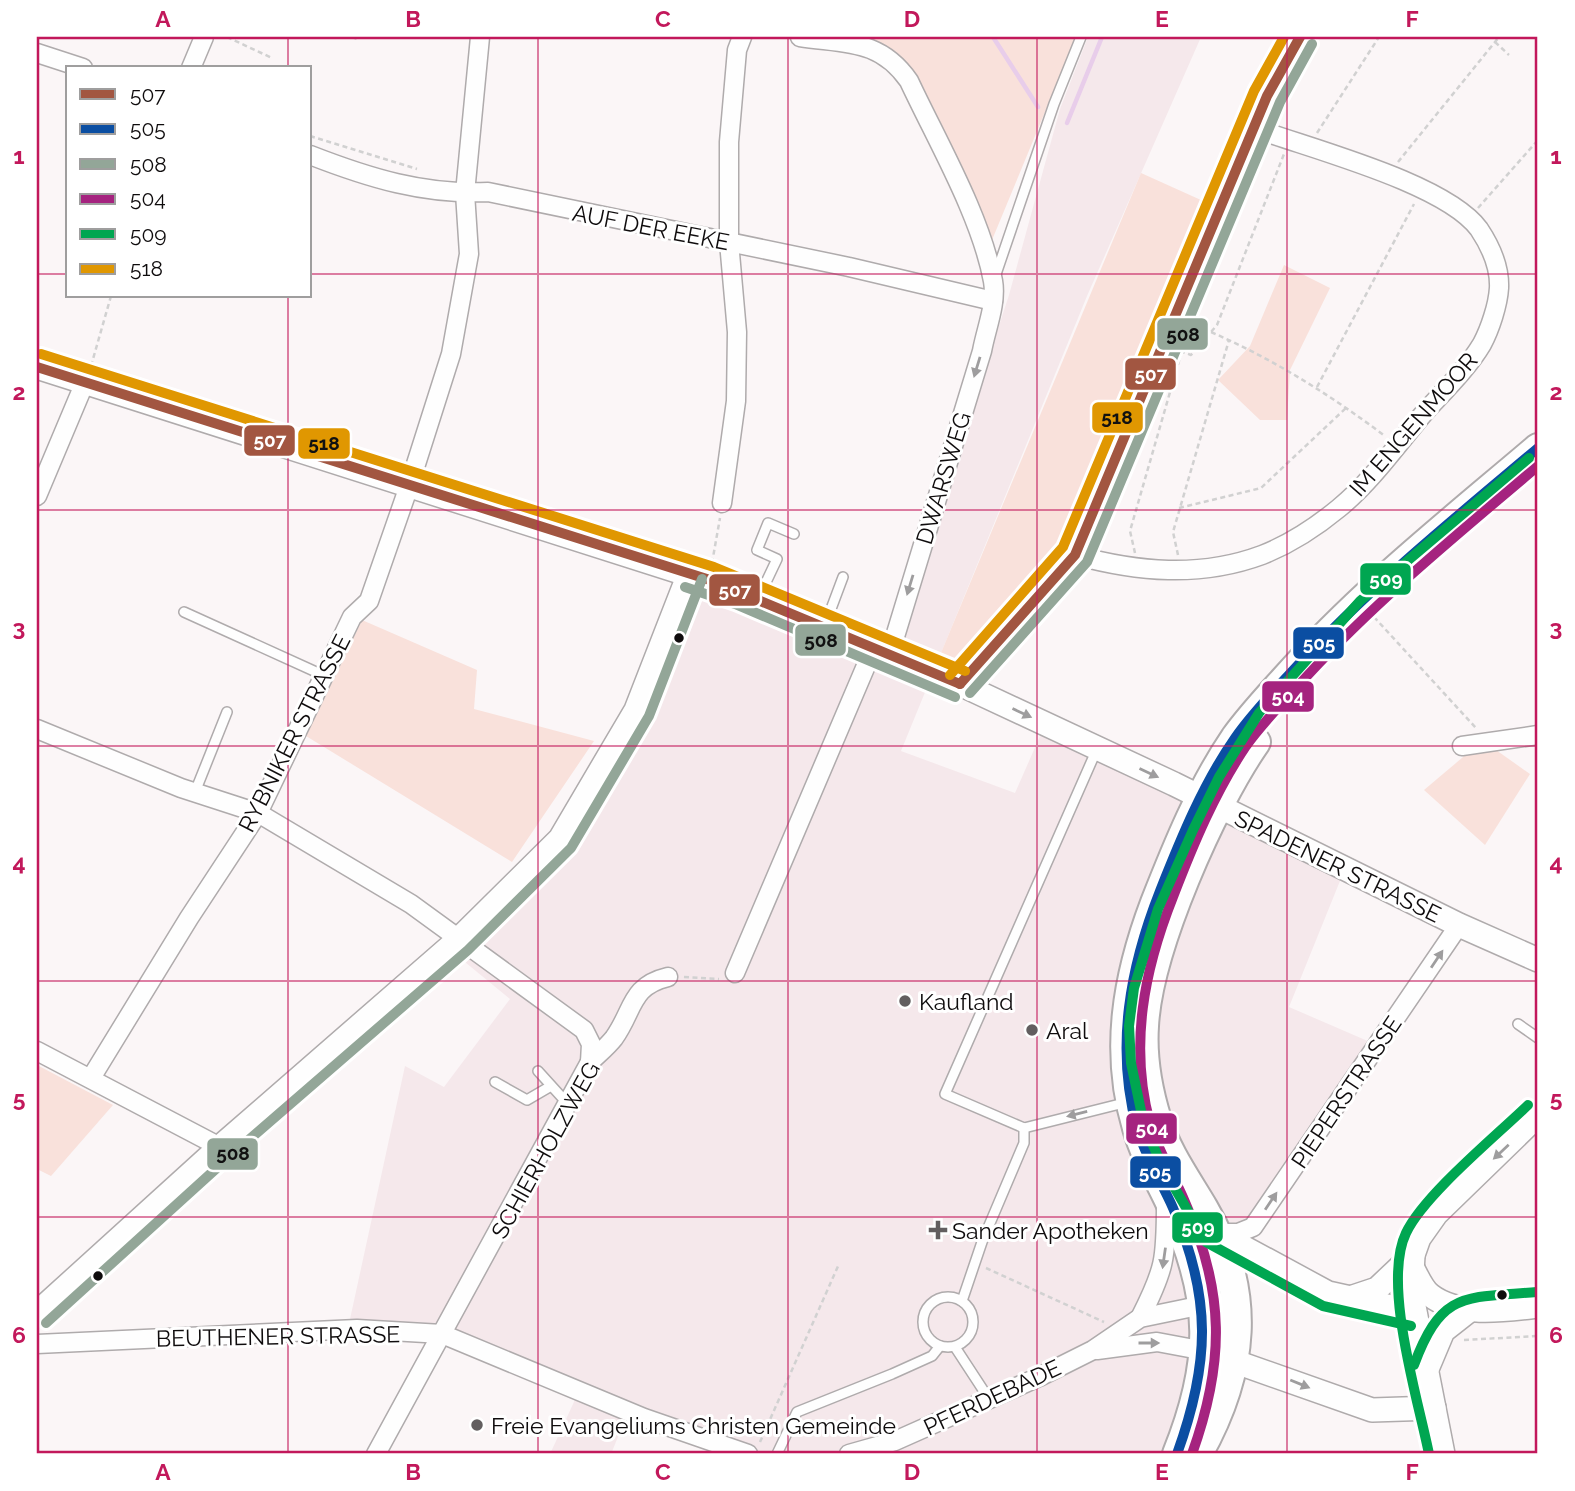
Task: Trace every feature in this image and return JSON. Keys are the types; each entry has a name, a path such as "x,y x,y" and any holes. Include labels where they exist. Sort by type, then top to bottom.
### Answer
{"main road":[{"path":"1198,1454 1225,1398 1236,1361 1236,1287 1217,1233 1175,1161 1157,1121 1145,1062 1143,1027 1148,990 1171,915 1236,737 1321,638 1359,600 1538,448"},
{"path":"1177,1454 1199,1392 1205,1351 1203,1305 1196,1266 1166,1193 1145,1151 1130,1101 1124,1045 1128,991 1137,955 1166,874 1210,803 1270,722 1369,612 1538,470"}],"street":[{"path":"192,66 204,37"},
{"name":"RYBNIKER STRASSE","path":"91,1078 189,918 258,813 352,617 369,601 410,486 451,354 469,254 465,193 480,37"},
{"path":"722,503 736,401 737,332 729,242 729,142 737,50 742,37"},
{"name":"DWARSWEG","path":"800,37 881,51 898,65 909,81 970,211 993,282 993,301 982,351 882,650"},
{"path":"960,684 1075,555 1254,128 1300,37"},
{"path":"37,53 77,66"},
{"name":"IM ENGENMOOR","path":"1075,555 1140,569 1181,571 1231,564 1287,544 1340,507 1470,361 1488,330 1499,290 1494,253 1469,218 1454,205 1422,189 1254,128"},
{"name":"AUF DER EEKE","path":"312,156 403,187 465,193 488,192 993,301"},
{"name":"SPADENER STRASSE","path":"37,367 699,577 758,599 960,684 1538,960"},
{"path":"37,496 85,382"},
{"path":"37,1314 220,1147 459,939 560,839 636,710 699,577"},
{"path":"735,973 882,650"},
{"path":"37,729 195,792 258,813 411,904 583,1030 591,1044 590,1062"},
{"path":"1462,746 1538,735"},
{"name":"PIEPERSTRASSE","path":"1217,1233 1238,1233 1253,1227 1460,925"},
{"name":"SCHIERHOLZWEG","path":"376,1454 590,1062 614,1037 640,990 649,982 668,977"},
{"path":"37,1051 220,1147"},
{"path":"1443,1454 1414,1312 1411,1291 1412,1261 1427,1224 1538,1115"},
{"path":"1140,1318 1161,1276 1166,1257 1166,1193"},
{"path":"1217,1233 1311,1287 1414,1312"},
{"path":"1348,1298 1377,1289 1412,1261"},
{"path":"1412,1261 1428,1294 1444,1302 1471,1309 1538,1307"},
{"name":"PFERDEBADE","path":"849,1454 895,1441 989,1399 1093,1350 1120,1329 1140,1318 1203,1305 1237,1307"},
{"path":"1427,1370 1436,1343 1450,1322 1471,1309"},
{"name":"BEUTHENER STRASSE","path":"37,1344 357,1329 442,1334 643,1418 754,1449"},
{"name":"PFERDEBADE","path":"1093,1350 1157,1342 1205,1351"},
{"path":"1205,1351 1371,1410 1434,1408"}],"lane":[{"path":"993,282 1054,104 1081,37"},
{"path":"758,599 777,559 757,550 768,523 794,534"},
{"path":"824,626 844,577"},
{"path":"184,612 326,676"},
{"path":"195,792 226,712"},
{"path":"1097,748 945,1094 1024,1128 1130,1101"},
{"path":"1518,1024 1538,1038"},
{"path":"538,1071 567,1103"},
{"path":"495,1082 527,1100 551,1086"},
{"path":"962,1300 1024,1143 1024,1128"},
{"path":"950,1296 962,1300 972,1312 974,1326 968,1339 955,1347 940,1346 927,1336 923,1324 925,1311 936,1299 950,1296"},
{"path":"777,1454 797,1412 932,1356 940,1346"},
{"path":"955,1347 989,1399"}],"path":[{"path":"227,37 272,58"},
{"path":"352,37 359,40"},
{"path":"1308,148 1379,37"},
{"path":"1387,176 1499,37"},
{"path":"1495,42 1509,55"},
{"path":"312,137 427,172"},
{"path":"1469,218 1538,140"},
{"path":"1191,355 1217,325 1289,141"},
{"path":"1317,387 1422,189"},
{"path":"85,382 110,298"},
{"path":"1211,332 1255,350 1317,387 1398,444"},
{"path":"1181,571 1173,532 1228,340"},
{"path":"1140,569 1130,531 1181,352"},
{"path":"1180,508 1261,488 1347,407"},
{"path":"699,577 722,503"},
{"path":"1369,612 1489,743"},
{"path":"668,977 726,979 735,973"},
{"path":"976,1263 1120,1329"},
{"path":"754,1449 839,1264"},
{"path":"1436,1343 1538,1336"},
{"path":"1365,1454 1366,1451 1372,1454"}],"shaded area":[{"path":"830,37 1076,37 992,240 915,81"},
{"path":"1088,37 1201,37 1087,296 901,751 1015,793 1044,727 1344,871 1289,1007 1370,1042 1231,1241 1243,1302 1203,1454 752,1454 629,1410 611,1454 550,1454 579,1391 442,1341 347,1333 405,1066 444,1087 510,999 460,958 566,844 694,582 890,661 1009,295 1060,109"},
{"path":"1141,173 1212,205 1072,553 958,682 933,672"},
{"path":"1284,265 1330,288 1290,370 1287,420 1260,420 1218,380 1250,346"},
{"path":"362,620 477,670 474,709 594,741 512,862 306,736"},
{"path":"1496,750 1530,774 1485,845 1424,790 1469,752"},
{"path":"37,1065 113,1105 51,1176 37,1169"}],"waterway":[{"path":"993,37 1038,107"},
{"path":"1067,123 1102,37"}],"transit line":[{"name":"518","path":"950,675 1063,547 1254,91 1284,37"},
{"name":"507","path":"960,684 1075,555 1267,96 1300,37"},
{"name":"508","path":"970,693 1087,562 1280,102 1312,44"},
{"name":"518","path":"41,354 714,567 965,671"},
{"name":"507","path":"37,367 710,580 960,684"},
{"name":"505","path":"1177,1454 1196,1390 1202,1331 1195,1272 1186,1241 1140,1138 1130,1098 1127,1067 1129,1008 1149,920 1193,812 1223,756 1249,719 1354,608 1414,553 1538,448"},
{"name":"509","path":"1411,1326 1323,1306 1206,1242 1163,1168 1144,1125 1131,1063 1129,1026 1134,988 1158,909 1193,830 1219,777 1259,713 1360,601 1529,458"},
{"name":"504","path":"1192,1454 1210,1388 1216,1327 1208,1266 1185,1202 1153,1133 1144,1094 1140,1037 1143,1009 1147,980 1163,925 1205,819 1235,764 1260,728 1362,620 1538,466"},
{"name":"508","path":"46,1323 229,1157 468,950 571,848 649,716 702,579"},
{"name":"508","path":"685,587 735,604 955,697"},
{"name":"509","path":"1429,1454 1404,1342 1400,1310 1400,1255 1406,1233 1428,1201 1444,1184 1528,1105"},
{"name":"509","path":"1414,1365 1435,1323 1446,1311 1459,1303 1491,1295 1537,1292"}],"place":[{"name":"Kaufland","path":"905,1001"},
{"name":"Aral","path":"1032,1030"},
{"name":"Sander Apotheken","path":"938,1230"},
{"name":"Freie Evangeliums Christen Gemeinde","path":"477,1425"}]}
